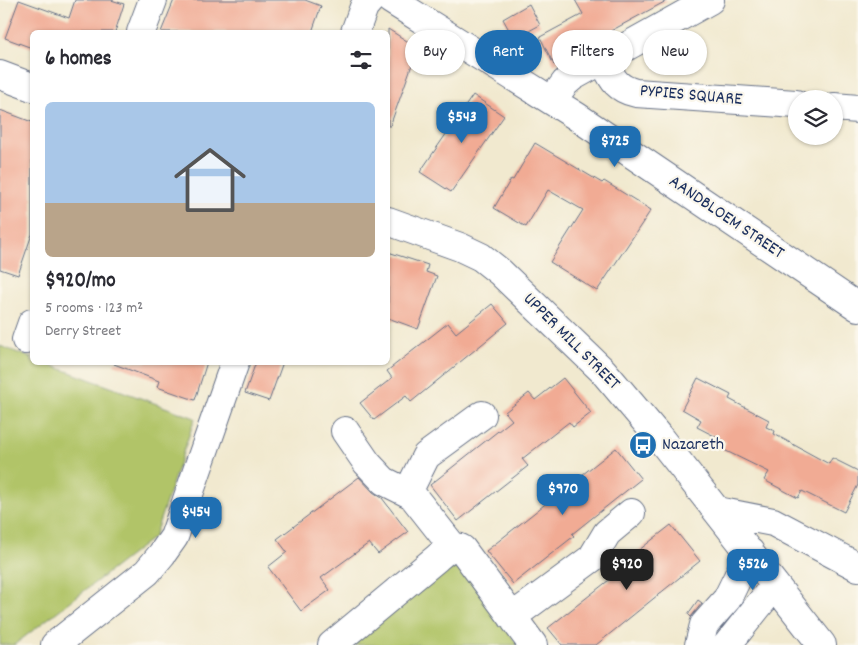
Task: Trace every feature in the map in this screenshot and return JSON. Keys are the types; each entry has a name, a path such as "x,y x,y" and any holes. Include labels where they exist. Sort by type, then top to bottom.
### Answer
{"street":[{"path":"142,30 152,0"},
{"path":"356,30 364,7 370,0"},
{"name":"AANDBLOEM STREET","path":"391,0 552,100 858,307"},
{"path":"633,43 710,0"},
{"path":"0,75 30,86"},
{"path":"552,100 568,80 577,75"},
{"name":"PYPIES SQUARE","path":"610,75 617,85 625,90 636,93 788,103"},
{"path":"843,108 858,109"},
{"name":"UPPER MILL STREET","path":"390,221 460,247 481,257 500,272 603,371 658,436 822,645"},
{"path":"55,645 147,572 174,537 234,365"},
{"path":"408,492 426,456 482,415"},
{"path":"345,431 367,463 384,481 391,486 412,494 453,547"},
{"path":"717,511 773,522 858,567"},
{"path":"512,617 592,558 607,533 630,513"},
{"path":"332,645 453,547 462,549 533,645"},
{"path":"699,645 704,625 727,599 750,552"},
{"path":"727,645 775,585"}],"green space":[{"path":"0,346 30,357 30,365 50,365 195,418 154,537 14,645 0,645"},
{"path":"450,560 465,571 518,645 348,645"}],"building":[{"path":"19,0 69,18 75,0 111,0 124,4 116,30 30,30 30,47 5,38"},
{"path":"174,0 305,0 321,6 313,30 162,30"},
{"path":"575,0 668,0 613,30 553,30 583,14"},
{"path":"529,4 540,25 531,30 509,30 503,19"},
{"path":"390,30 405,40 405,75 408,75 390,126"},
{"path":"552,31 552,61 542,41 542,36"},
{"path":"473,95 504,116 451,192 420,172"},
{"path":"0,110 30,121 30,240 18,275 0,269"},
{"path":"535,143 602,183 604,181 651,210 597,291 550,262 583,210 548,190 526,227 494,208"},
{"path":"390,253 428,265 426,272 437,276 418,329 390,319"},
{"path":"492,304 508,323 411,402 406,396 374,420 360,403 392,378 387,371 448,323 456,333"},
{"path":"117,365 206,365 195,400 157,387 159,381"},
{"path":"255,365 282,365 269,401 245,393"},
{"path":"563,378 591,413 573,427 569,422 522,459 528,466 458,521 430,485 512,420 505,412 529,393 535,400"},
{"path":"698,378 731,395 729,399 769,420 766,427 775,431 774,434 829,464 832,458 858,471 858,485 844,512 802,491 798,498 764,480 769,472 722,449 726,442 697,427 701,420 682,409"},
{"path":"616,448 641,479 572,534 574,536 513,584 486,551"},
{"path":"359,477 373,492 382,498 408,532 378,554 369,543 321,578 330,590 301,611 268,567 287,552 277,539"},
{"path":"671,525 700,561 596,645 562,645 548,628 623,569 620,565"},
{"path":"698,600 702,603 691,617 688,614"}],"place":[{"name":"Nazareth","path":"643,445"}]}
